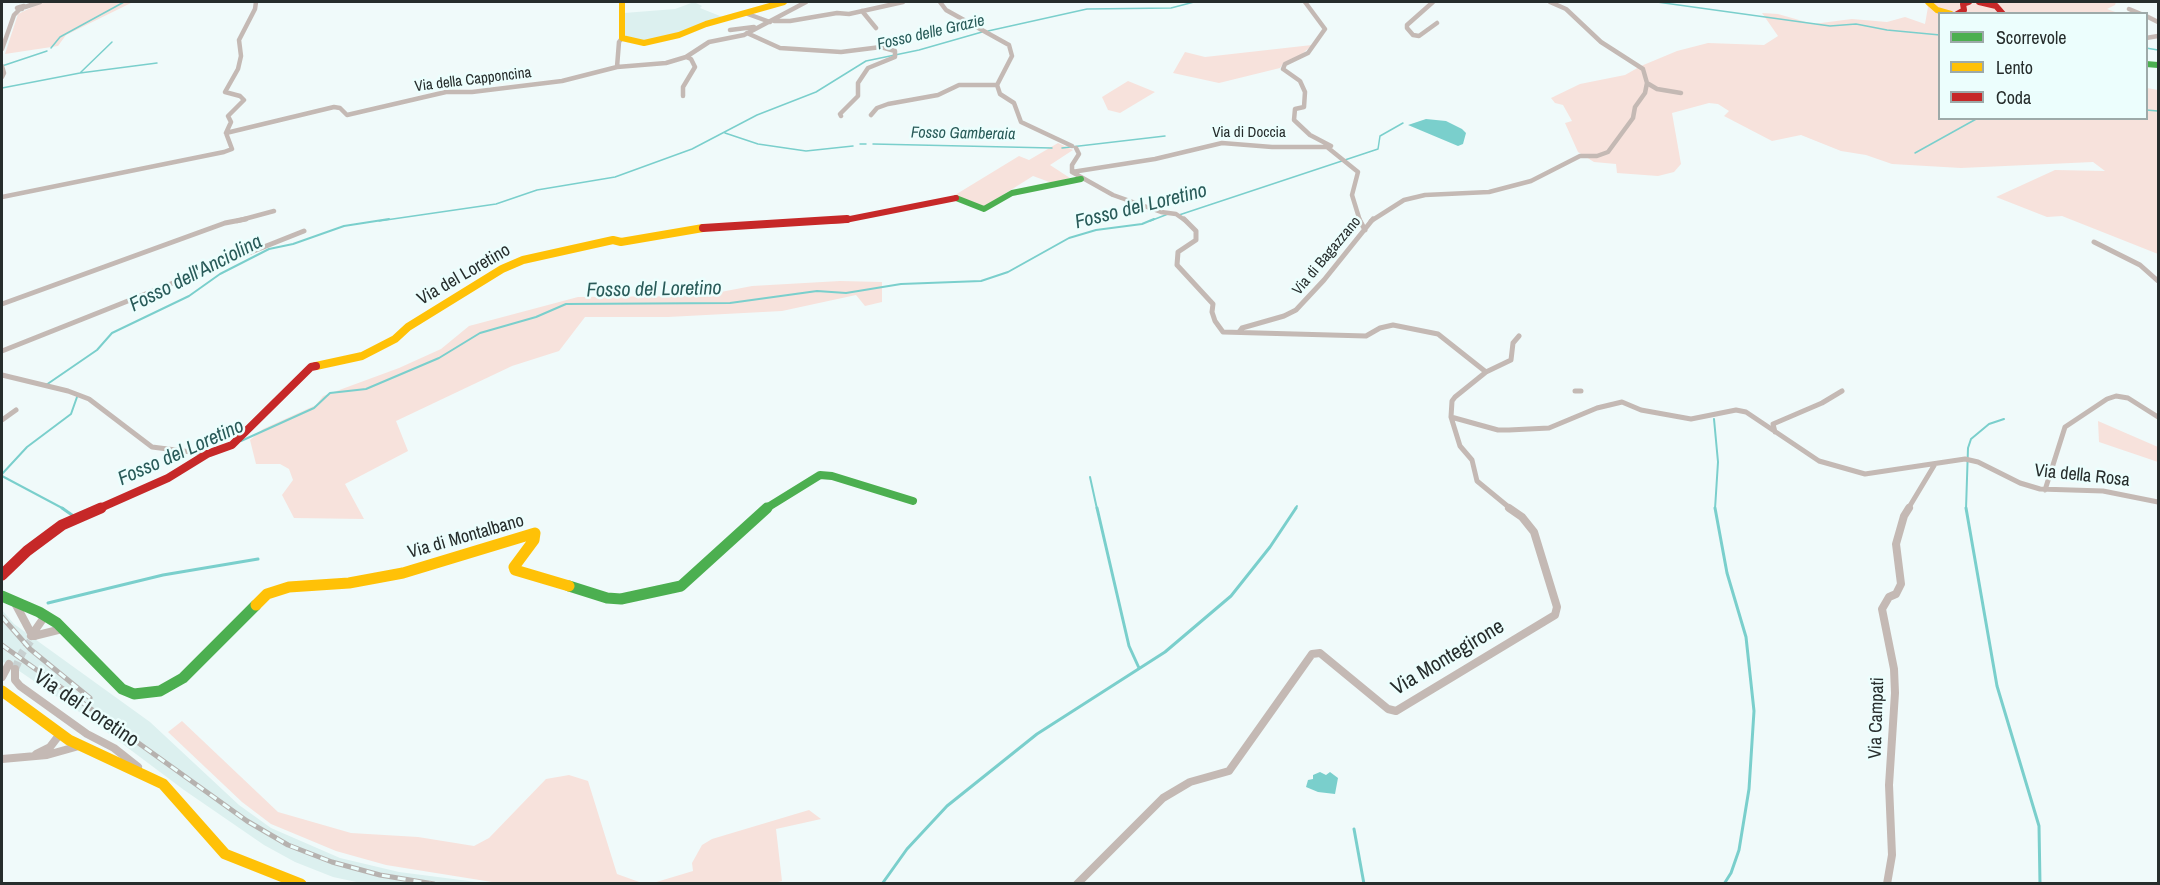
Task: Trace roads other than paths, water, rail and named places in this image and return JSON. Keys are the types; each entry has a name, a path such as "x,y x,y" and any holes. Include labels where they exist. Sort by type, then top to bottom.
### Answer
{"street":[{"path":"17,2 22,6"},
{"path":"2,49 14,15 22,6 40,2"},
{"path":"2,197 232,149 226,133 231,122 228,116 244,100 240,96 225,92 238,69 241,56 240,40 256,2"},
{"path":"617,67 619,42 622,38 622,2"},
{"path":"622,38 632,42 660,40 784,2"},
{"name":"Via della Capponcina","path":"226,133 334,107 340,108 346,116 446,92 472,92 562,81 617,67 657,65 686,57 706,43 747,33 772,22 806,2"},
{"path":"745,13 772,22 790,21 862,11 903,2"},
{"path":"940,2 946,10 1009,45 1012,56 997,85 1000,94 1014,103 1021,122 1074,147 1079,154 1072,165 1072,172 1081,179 1126,200 1176,214 1191,224 1196,231 1196,240 1179,252 1177,265 1213,304 1212,312 1221,331 1226,333 1366,336 1380,328 1393,325 1438,334 1486,372"},
{"path":"1305,2 1324,29 1308,53 1285,64 1283,69 1300,81 1305,92 1304,107 1296,108 1294,120 1310,135 1330,145 1358,172 1352,195 1365,231"},
{"path":"1433,2 1407,25 1407,28 1413,35 1419,36 1437,23"},
{"path":"1550,2 1566,9 1601,42 1638,65 1647,83 1658,89 1681,93"},
{"path":"1928,2 1937,10 1944,12"},
{"path":"1960,12 1964,10 1963,4 1969,2"},
{"path":"1979,2 1996,6 2001,12"},
{"path":"2129,9 2136,12"},
{"path":"862,11 876,28"},
{"name":"Via della Capponcina","path":"730,30 758,27"},
{"path":"747,33 780,48 841,52 881,47 892,49 897,54 868,68 858,83 858,96 840,114 841,116"},
{"path":"683,96 683,87 695,67 686,57"},
{"path":"2,67 4,73 2,77"},
{"name":"Via di Bagazzano","path":"1239,332 1242,328 1284,316 1296,310 1379,213 1414,197 1489,192 1531,181 1580,156 1597,156 1608,152 1633,118 1635,107 1642,98 1647,83"},
{"path":"871,115 877,108 888,104 938,95 958,85 997,85"},
{"name":"Via di Doccia","path":"1072,172 1155,159 1222,143 1330,147"},
{"name":"Via del Loretino","path":"2,575 27,550 62,525 168,478 207,454 239,440 311,367 362,356 387,344 420,319 502,269 523,260 613,240 621,242 676,231 759,223 845,220 952,197 984,209 1012,193 1081,179"},
{"path":"2,304 225,223 249,219 274,211"},
{"path":"2,351 304,231"},
{"path":"2094,242 2139,265 2158,281"},
{"path":"1519,336 1513,343 1511,360 1486,372 1455,397 1452,402 1451,417 1498,430 1509,430 1549,428 1597,408 1622,402 1641,410"},
{"path":"2,375 68,391 89,399 152,447 207,454"},
{"path":"1629,408 1691,419 1736,410 1746,412 1761,422 1773,424 1842,392"},
{"path":"2045,490 2065,427 2107,399 2116,396 2128,398 2158,417"},
{"path":"2,420 16,410"},
{"name":"Via Montegirone","path":"1077,884 1162,798 1190,782 1229,771 1312,654 1320,653 1388,709 1396,711 1555,615 1557,608 1534,532 1522,517 1489,493 1477,481 1472,460 1460,446 1451,417"},
{"name":"Via della Rosa","path":"1761,422 1819,461 1865,474 1957,459 1971,460 2020,483 2045,490 2103,491 2158,502"},
{"path":"1773,424 1775,432"},
{"name":"Via Campati","path":"1887,884 1892,855 1889,785 1895,693 1894,669 1882,609 1889,597 1896,594 1901,584 1896,544 1904,516 1935,464"},
{"name":"Via di Montalbano","path":"60,626 122,689 134,694 149,693 159,691 183,678 267,594 289,587 349,584 403,573 535,533 534,540 514,567 515,570 607,598 621,599 681,586 766,508 820,475 832,476 913,501"},
{"path":"2,596 46,615 60,626"},
{"path":"15,602 32,636"},
{"path":"32,636 46,615"},
{"path":"32,636 60,626"},
{"name":"Via del Loretino","path":"2,677 12,667 15,680 20,686 87,734 114,748 145,774"},
{"path":"2,691 80,746 145,774 170,791 225,854 302,884"},
{"name":"Via del Loretino","path":"28,757 50,747 60,734"},
{"name":"Via del Loretino","path":"2,759 47,755 80,746"}],"water":[{"path":"1426,119 1446,121 1462,129 1466,133 1463,144 1458,146 1408,125"},
{"path":"1320,772 1326,775 1330,772 1338,778 1335,794 1318,792 1306,787 1308,780 1313,779 1313,775"}],"waterway":[{"path":"51,48 60,37 124,2"},
{"name":"Fosso delle Grazie","path":"988,31 1087,9 1171,8 1194,2"},
{"path":"1657,2 1830,26 1856,24 1887,30 1938,35"},
{"name":"Fosso dell'Anciolina","path":"379,221 496,204 537,190 615,177 692,149 757,115 816,92 866,61 919,50 982,32"},
{"path":"80,73 112,42"},
{"path":"2148,48 2158,50"},
{"path":"2,66 47,51"},
{"path":"80,73 157,63"},
{"path":"2,88 80,73"},
{"path":"2148,110 2158,111"},
{"path":"1915,153 1974,120"},
{"name":"Fosso del Loretino","path":"1179,215 1378,149 1380,136 1403,123"},
{"name":"Fosso Gamberaia","path":"725,133 758,144 806,151 853,146"},
{"name":"Fosso Gamberaia","path":"1062,148 1165,136"},
{"name":"Fosso Gamberaia","path":"860,144 866,144"},
{"name":"Fosso Gamberaia","path":"873,144 1052,148"},
{"name":"Fosso del Loretino","path":"1150,221 1168,214"},
{"name":"Fosso dell'Anciolina","path":"46,385 97,350 112,333 189,296 220,274 269,249 293,244 344,226 389,219"},
{"name":"Fosso del Loretino","path":"241,441 314,408 330,393 366,389 439,358 480,333 536,317 566,304 730,303 817,291 846,293 901,284 981,281 1008,272 1069,238 1096,230 1142,224 1154,219"},
{"name":"Fosso dell'Anciolina","path":"2,474 27,447 71,414 77,397"},
{"path":"1714,419 1718,462 1715,508"},
{"path":"1966,508 1968,448 1971,439 1989,424 2004,419"},
{"name":"Fosso del Loretino","path":"2,476 64,509"},
{"path":"1090,477 1097,509"},
{"name":"Fosso del Loretino","path":"62,508 72,515"},
{"path":"1097,508 1129,646 1139,668"},
{"path":"882,884 907,849 947,806 1037,734 1165,652 1231,596 1270,547 1296,508"},
{"path":"1715,508 1727,573 1746,637 1754,711 1749,789 1739,850 1731,873 1724,884"},
{"path":"1966,508 1997,686 2039,826 2040,884"},
{"path":"48,603 163,575 258,559"},
{"path":"1354,829 1364,884"}],"tunnel":[{"path":"15,669 22,653 34,636"}],"railway":[{"path":"2,617 30,649 90,698"},
{"path":"2,645 247,821 288,845 332,862 380,875 434,884"}]}
